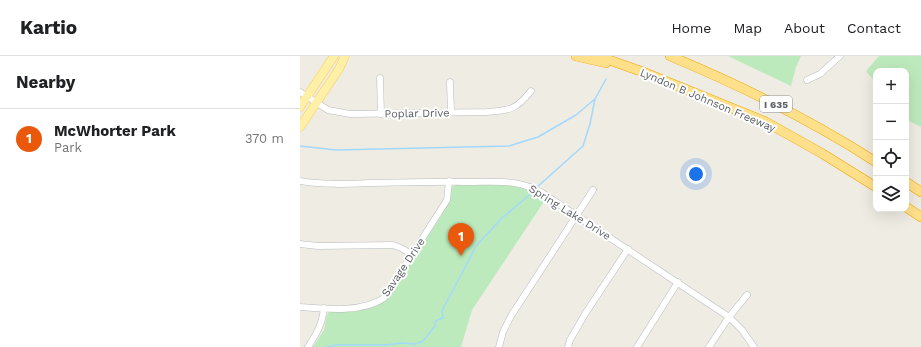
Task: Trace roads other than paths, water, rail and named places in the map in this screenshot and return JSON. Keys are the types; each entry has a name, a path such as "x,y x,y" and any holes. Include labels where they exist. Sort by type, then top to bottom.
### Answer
{"highway":[{"path":"576,56 612,65 687,90"},
{"name":"Lyndon B Johnson Freeway","path":"598,56 766,122 823,154 873,186"},
{"name":"Lyndon B Johnson Freeway","path":"670,56 717,75 777,104 873,160"},
{"path":"909,184 921,192"},
{"path":"909,209 921,217"}],"main road":[{"path":"300,107 303,94 334,56"},
{"path":"300,127 346,56"}],"street":[{"path":"807,80 820,74 840,56"},
{"path":"380,78 381,114"},
{"path":"450,82 451,112"},
{"name":"Poplar Drive","path":"303,94 328,110 350,114 381,114 487,112 508,110 519,105 531,91"},
{"name":"Spring Lake Drive","path":"300,181 314,184 449,181 510,182 528,186 541,192 577,215 729,317 742,330 754,347"},
{"name":"Savage Drive","path":"300,306 324,308 370,306 386,295 447,200 449,181"},
{"path":"499,347 511,316 593,190"},
{"path":"300,244 318,246 393,245 412,255"},
{"path":"568,347 570,340 585,314 628,249"},
{"path":"637,347 678,282"},
{"path":"709,347 729,317 747,295"},
{"path":"308,347 319,330 324,308"}],"waterway":[{"path":"300,146 336,150 509,146 538,137 576,115 595,99 606,79"},
{"path":"536,188 583,146 590,124 595,99"},
{"path":"327,347 337,345 416,344 423,341 435,326 435,322 443,318 442,311 476,246 502,218 534,191"}],"place":[{"name":"McWhorter Park","path":"461,256"}]}
